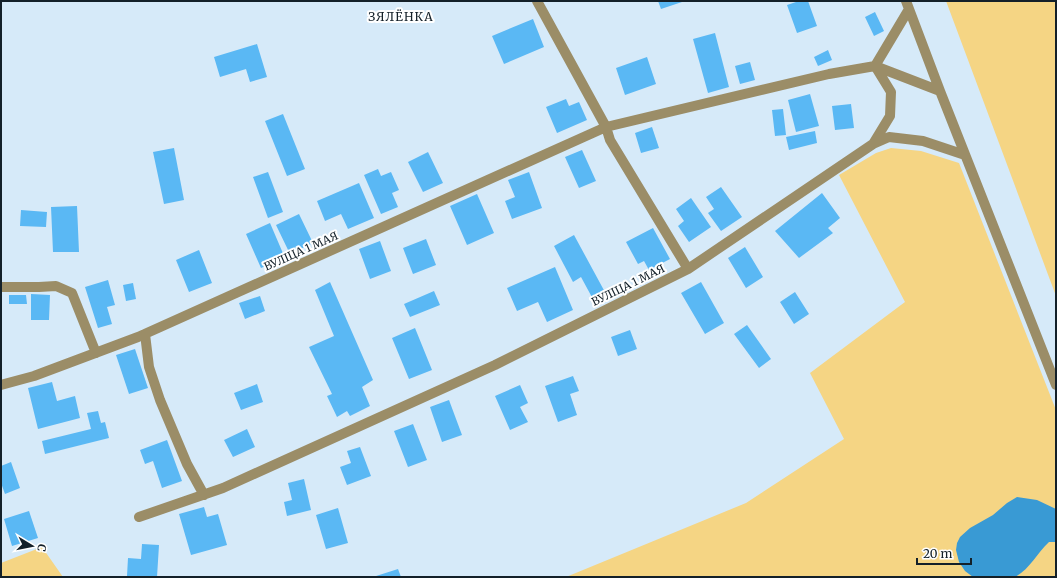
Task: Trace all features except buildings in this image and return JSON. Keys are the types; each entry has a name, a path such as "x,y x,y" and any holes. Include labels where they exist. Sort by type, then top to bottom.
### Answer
{"street":[{"path":"537,1 606,127 610,140 688,269"},
{"path":"907,5 875,66 940,91"},
{"path":"907,5 1056,385"},
{"name":"ВУЛІЦА 1 МАЯ","path":"1,385 34,376 145,334 606,127 830,74 875,66 891,92 890,116 873,144"},
{"name":"ВУЛІЦА 1 МАЯ","path":"139,517 223,488 495,365 688,269 873,144 889,137 923,141 965,155"},
{"path":"1,287 56,286 72,293 96,353"},
{"path":"145,334 149,367 160,400 186,464 204,495"}],"shaded area":[{"path":"946,1 1056,1 1056,296"},
{"path":"891,148 921,151 959,163 1056,410 1056,577 566,577 746,503 844,439 810,373 905,302 839,175 876,153"},
{"path":"42,547 63,577 1,577 1,563"}],"water":[{"path":"1017,497 1037,500 1056,509 1056,542 1049,542 1025,570 1015,577 973,577 965,571 959,562 956,550 960,537 970,528 993,515"}],"district":[{"name":"ЗЯЛЁНКА","path":"401,17"}]}
